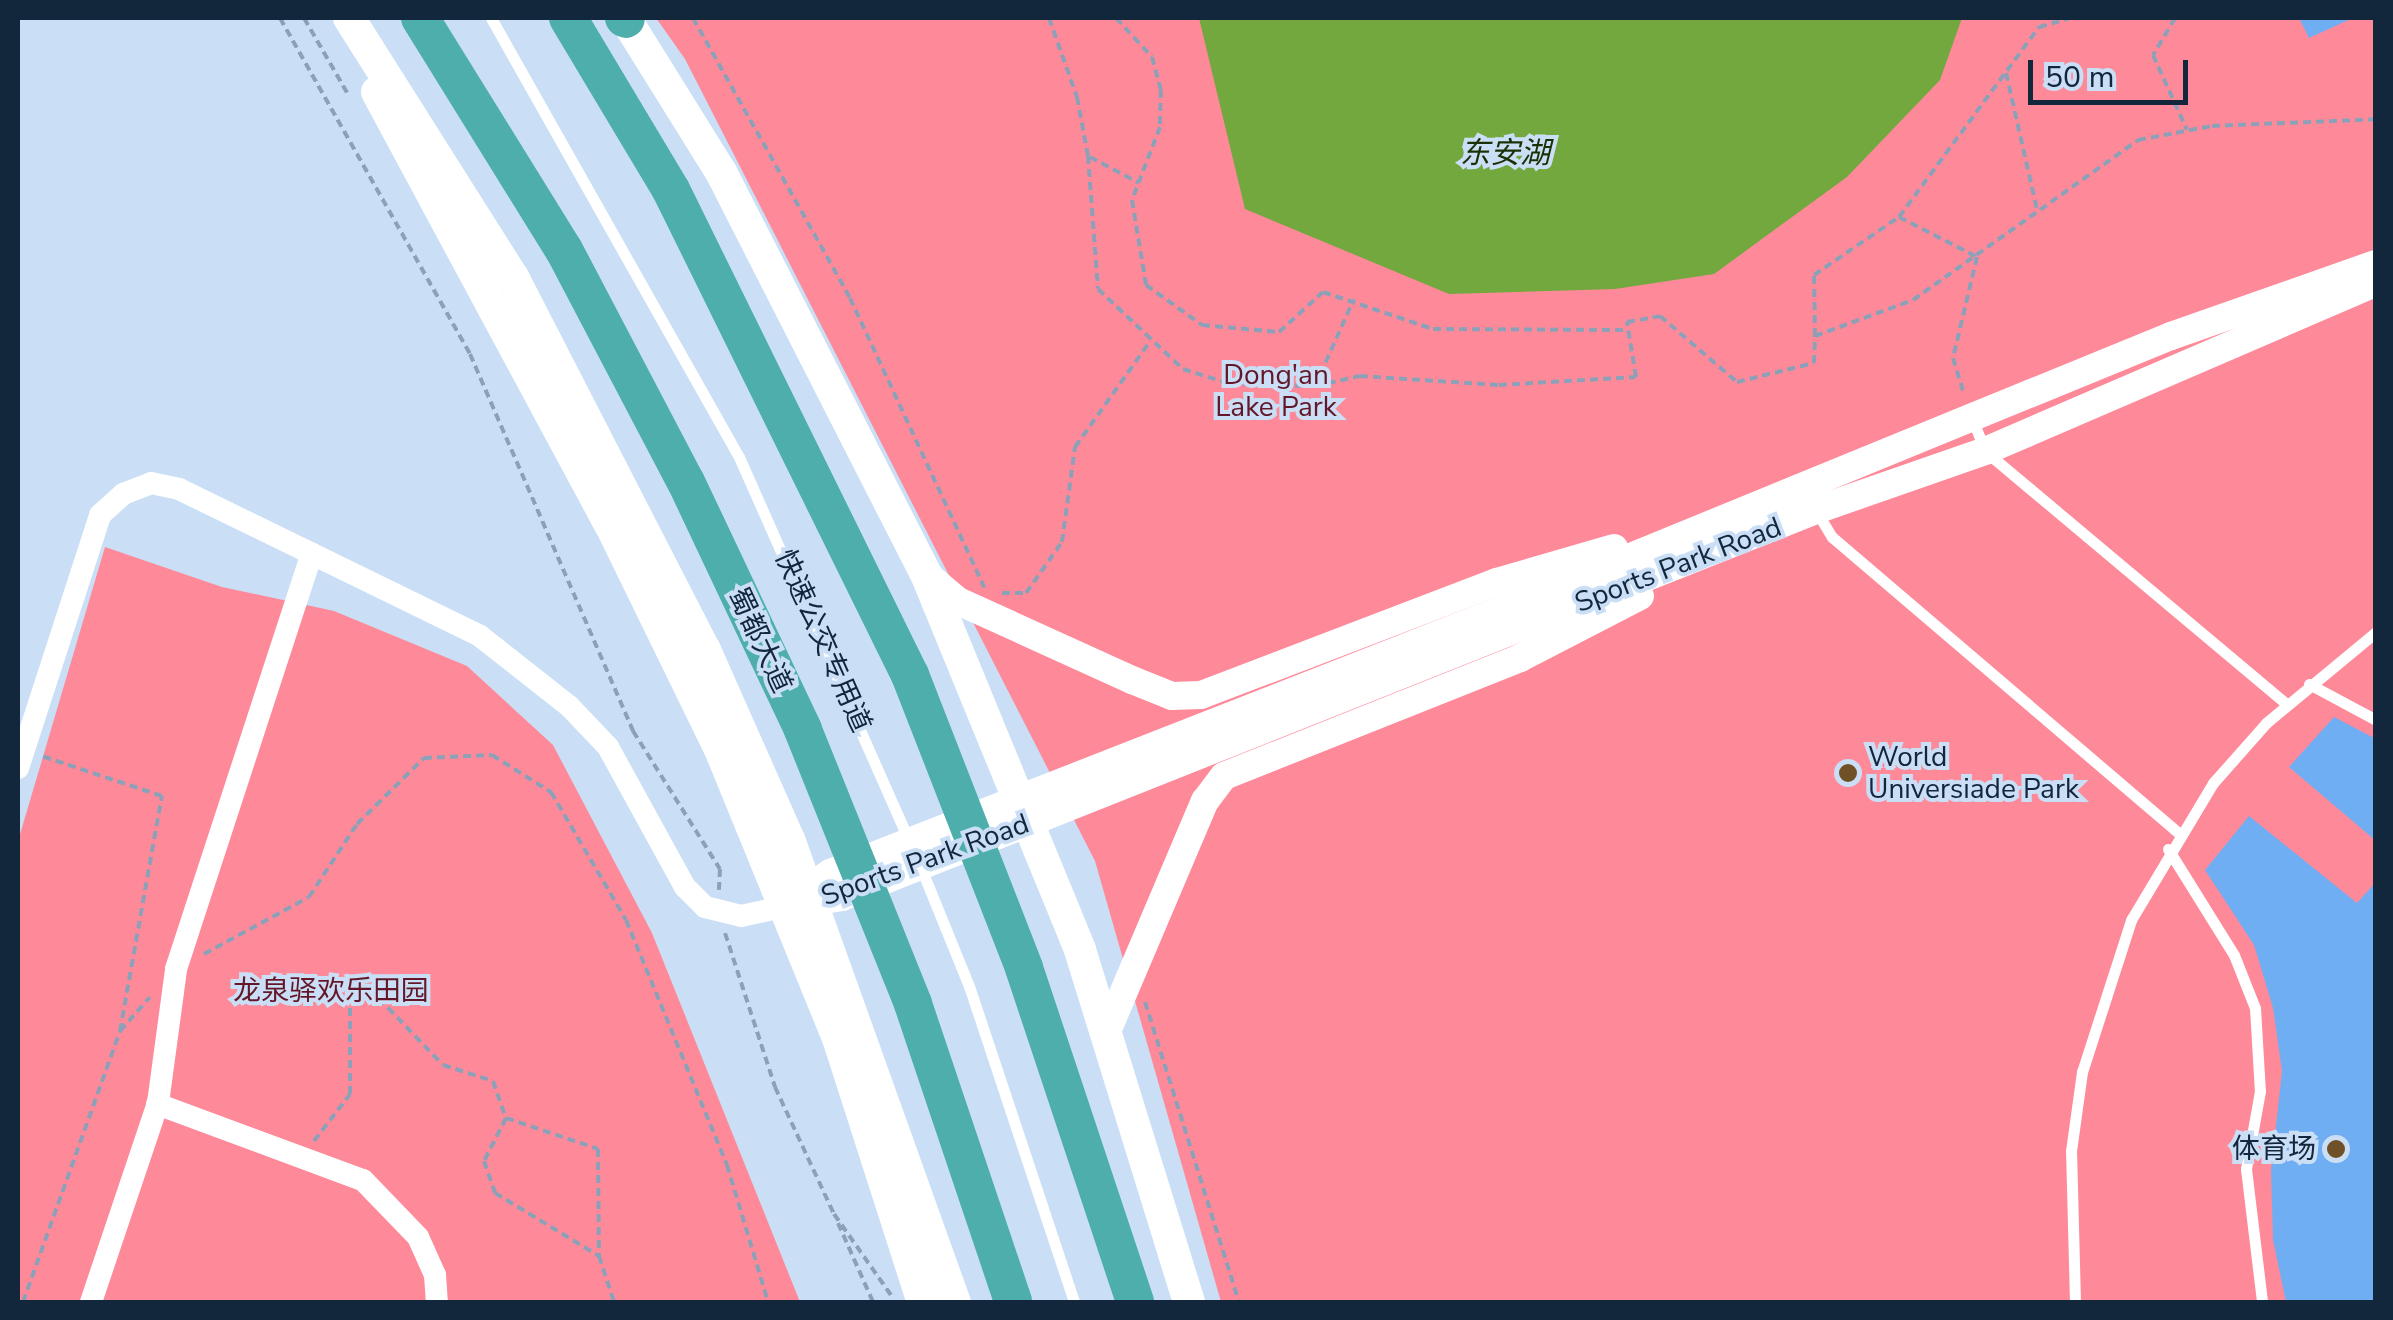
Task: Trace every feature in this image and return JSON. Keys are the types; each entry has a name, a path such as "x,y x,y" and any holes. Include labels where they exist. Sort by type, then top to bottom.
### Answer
{"highway":[{"name":"蜀都大道","path":"420,18 564,250 686,482 803,730 913,1004 1012,1302"},
{"path":"568,18 671,190 910,675 1024,968 1135,1302"}],"main road":[{"path":"338,18 610,524 786,906 838,1038 923,1302"},
{"path":"349,18 513,277 620,474 790,842 955,1302"},
{"path":"625,18 721,172 926,574 1108,1029 1189,1302"}],"street":[{"name":"Sports Park Road","path":"786,906 830,873 1769,516 1971,416 2376,264"},
{"name":"Sports Park Road","path":"1811,498 1985,451 2376,283"},
{"path":"20,759 100,515 122,494 151,483 179,489 480,636 569,706 608,747 685,887 717,910 741,916 786,906"},
{"path":"926,574 958,600 1172,696 1230,687 1497,582 1769,516"},
{"path":"1108,1029 1131,965 1205,801 1224,776 1520,658 1769,516"},
{"path":"91,1302 157,1104 176,969 312,554"},
{"path":"157,1104 362,1180 418,1237 434,1276 437,1302"}],"lane":[{"name":"快速公交专用道","path":"491,18 613,224 738,456 854,706 969,986 1074,1302"},
{"path":"1971,416 1985,451 2286,704"},
{"path":"1811,498 1832,538 2179,834"},
{"path":"2075,1302 2071,1151 2082,1072 2110,976 2168,850 2213,784 2286,704 2376,632"},
{"path":"2308,684 2376,720"},
{"path":"2168,850 2234,955 2255,1008 2260,1090 2246,1169 2262,1302"}],"path":[{"path":"280,18 470,354 633,731 720,869 717,910 775,1087 873,1302"},
{"path":"304,18 351,99"},
{"path":"694,18 850,298 987,593 1026,593 1062,542 1074,447 1150,342"},
{"path":"1049,18 1077,97 1088,156 1098,289 1183,369 1230,384 1316,386 1360,376 1499,385 1636,377 1627,322 1660,316 1737,382 1814,362 1814,275 1899,217 2039,28 2071,18"},
{"path":"1116,18 1152,57 1161,90 1160,127 1132,200 1146,285 1202,324 1279,332 1323,292 1355,298 1434,329 1628,330"},
{"path":"2166,18 2248,18"},
{"path":"2176,18 2154,56 2188,130"},
{"path":"2006,73 2037,209"},
{"path":"1815,336 1913,300 2138,140 2188,130 2376,119"},
{"path":"1088,156 1138,184"},
{"path":"1899,217 1977,257"},
{"path":"1971,416 1953,358 1977,257"},
{"path":"1316,386 1355,298"},
{"path":"120,1031 176,969 309,897 357,824 424,758 492,755 551,792 626,920 727,1165 768,1302"},
{"path":"20,759 162,796 120,1031 23,1302"},
{"path":"1131,965 1239,1302"},
{"path":"312,1144 350,1094 350,995 370,989 398,1025 442,1064 493,1081 506,1118 484,1161 495,1193 599,1256"},
{"path":"506,1118 598,1149 599,1256 614,1302"},
{"path":"834,1214 896,1302"}],"green space":[{"name":"Dong'an Lake Park","path":"656,18 2375,18 2375,1302 1221,1302 1095,861 685,59"},
{"name":"龙泉驿欢乐田园","path":"105,547 222,587 334,611 467,666 553,745 652,933 800,1302 18,1302 18,841"}],"water":[{"name":"东安湖","path":"1199,18 1962,18 1940,80 1847,177 1714,274 1615,289 1449,294 1245,209"}],"building":[{"path":"2299,18 2353,18 2309,38"},
{"path":"2334,717 2376,739 2376,841 2289,767"},
{"path":"2249,816 2357,903 2376,882 2376,1302 2286,1302 2273,1240 2271,1171 2282,1071 2273,1008 2254,945 2205,870"}],"place":[{"name":"World Universiade Park","path":"1848,773"},
{"name":"体育场","path":"2336,1149"}]}
